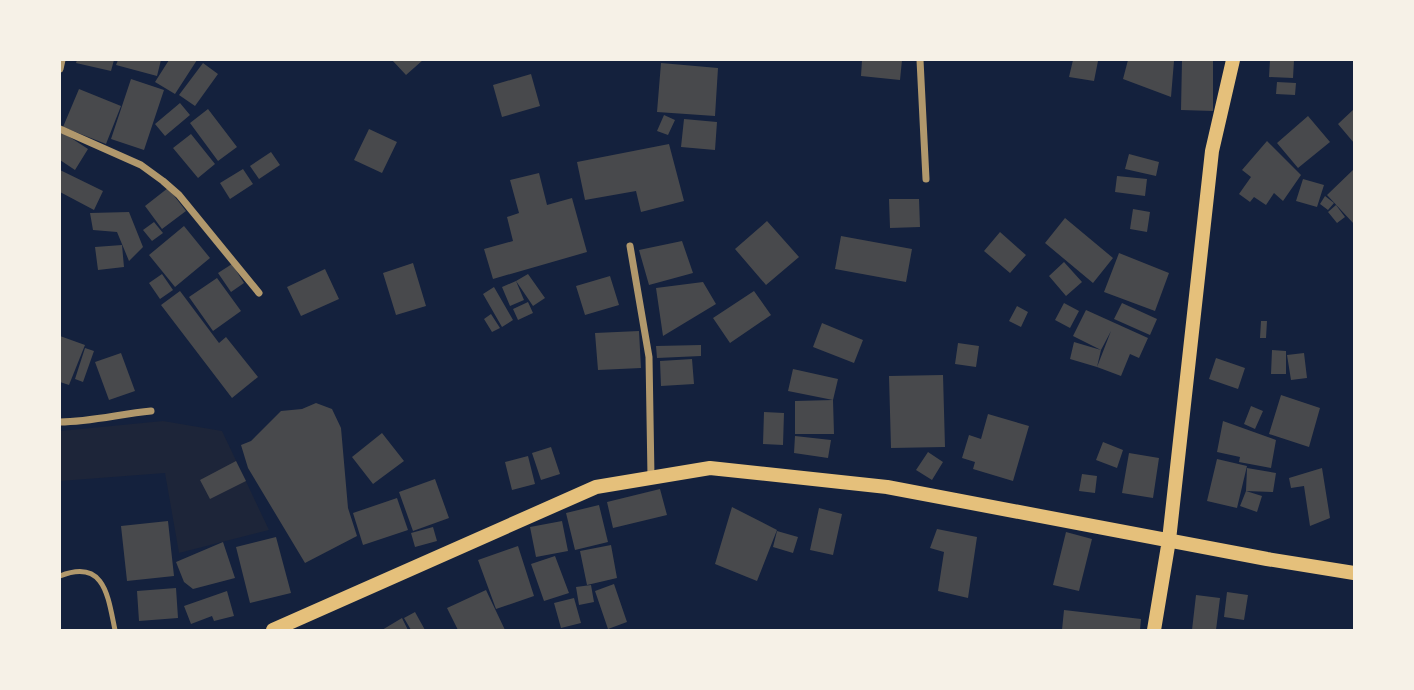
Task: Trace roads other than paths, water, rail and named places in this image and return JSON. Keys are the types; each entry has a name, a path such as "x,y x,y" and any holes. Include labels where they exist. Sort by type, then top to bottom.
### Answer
{"main road":[{"path":"1154,631 1169,540 1212,151 1233,60"},
{"path":"273,631 596,487 710,468 887,487 1354,573"}],"street":[{"path":"60,69 62,60"},
{"path":"920,60 926,179"},
{"path":"60,129 141,164 163,181 179,195 259,293"},
{"path":"630,246 649,357 651,478"},
{"path":"60,422 83,422 116,414 151,411"}],"lane":[{"path":"60,576 80,571 96,576 107,592 115,631"}]}
